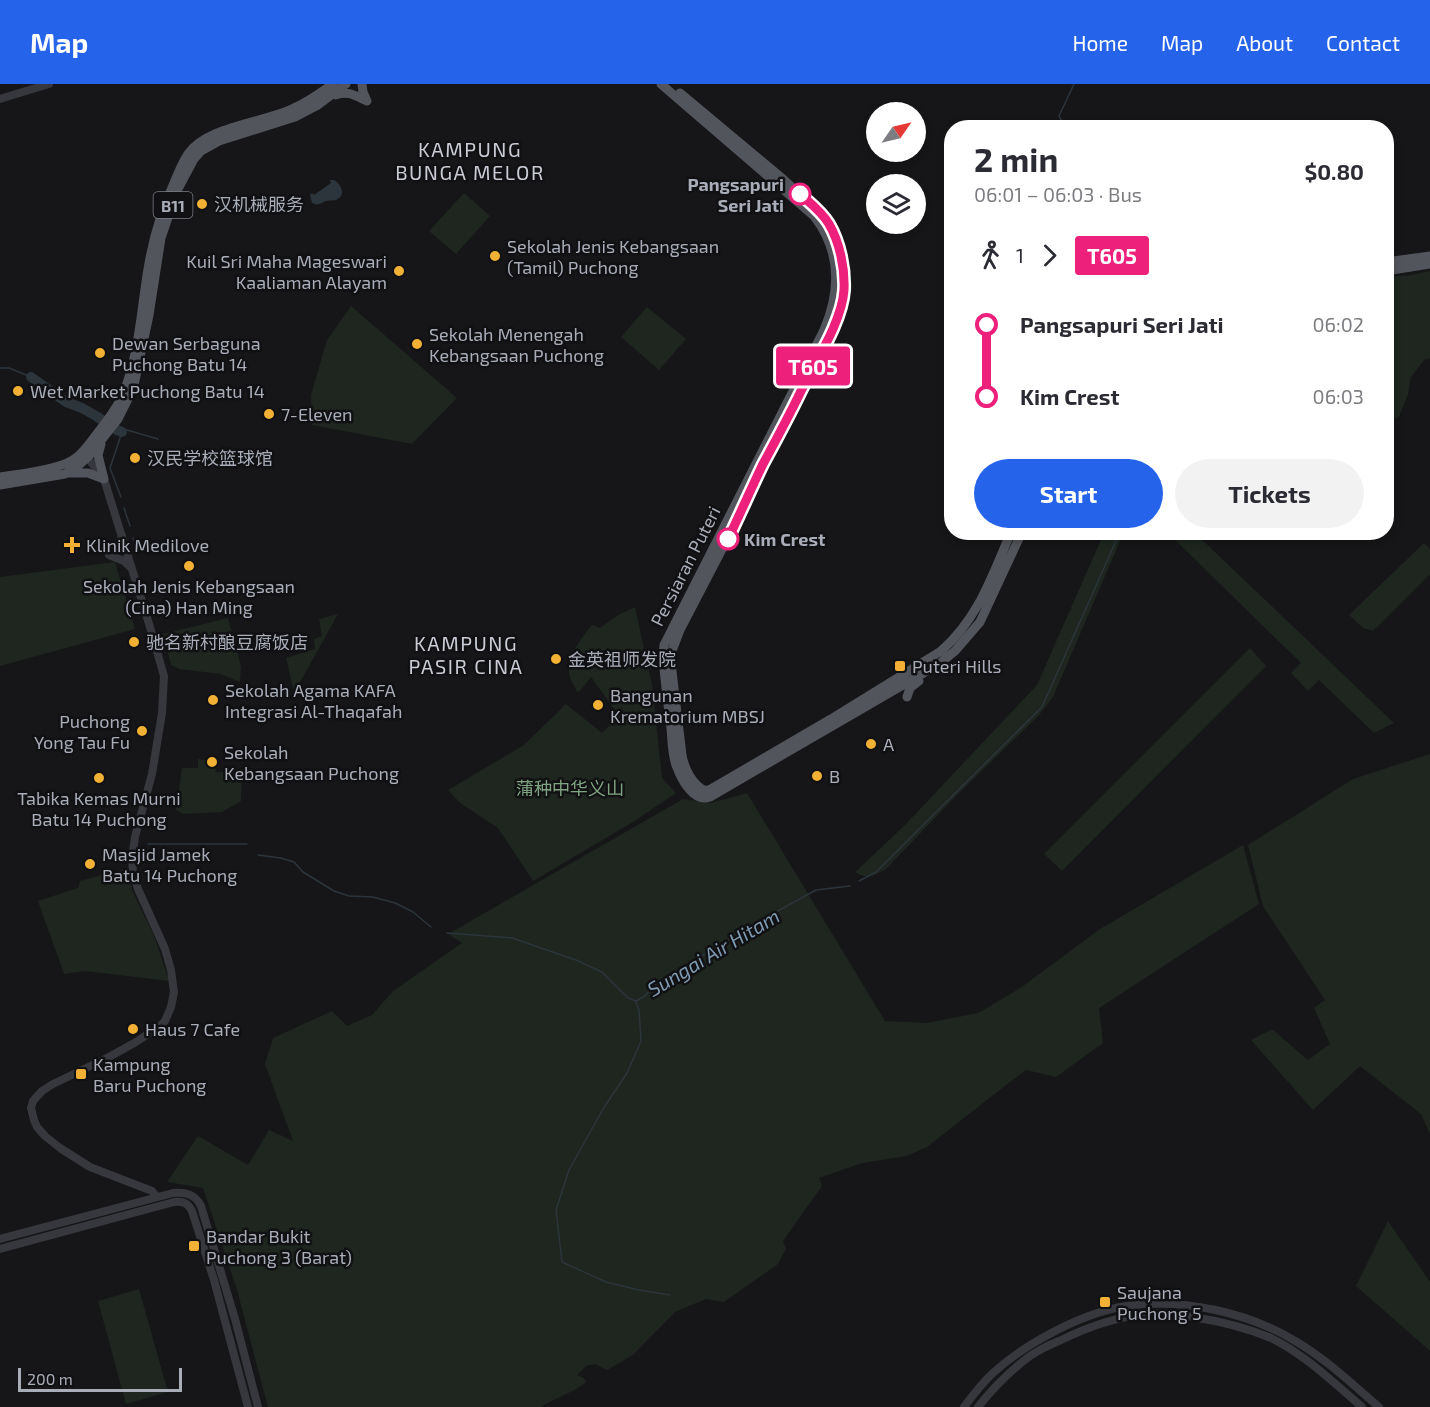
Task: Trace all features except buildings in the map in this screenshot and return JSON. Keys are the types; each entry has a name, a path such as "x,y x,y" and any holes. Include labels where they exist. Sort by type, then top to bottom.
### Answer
{"main road":[{"name":"B11","path":"115,417 136,347 148,269 162,210 188,153 210,135 293,109 333,84"},
{"name":"B11","path":"0,485 65,474 78,466 129,399 149,315 161,238 177,191 194,159 201,151 217,141 295,117 318,105 346,84"},
{"path":"330,96 342,92 350,93 367,101 362,84"},
{"path":"661,84 685,101"},
{"path":"669,84 685,101"},
{"name":"Persiaran Puteri","path":"685,101 783,179 821,214 829,224 839,251 844,281 837,319 673,648 671,663 683,760 698,788 706,791 711,789 941,651 953,641 974,613 1008,540"},
{"name":"Persiaran Puteri","path":"685,101 814,216 823,228 831,246 836,278 832,305 824,330 664,645 663,658 674,756 678,770 694,795 706,799 710,797 939,664 955,651 980,622 1018,540"},
{"path":"1394,261 1430,256"},
{"path":"1394,270 1430,264"},
{"path":"102,435 98,455 104,478"},
{"name":"B11","path":"0,477 52,468 85,454"},
{"path":"65,474 88,473 104,478"},
{"path":"907,697 910,688 929,676 939,664"}],"street":[{"path":"0,99 49,84"},
{"path":"85,454 104,478 164,676 163,709 152,774 135,837 132,858 138,889 165,949 174,983 173,1003 165,1021 156,1030 109,1057 53,1084 42,1091 33,1101 31,1108 37,1127 60,1148 90,1167 152,1191 157,1197"},
{"path":"122,534 120,543 110,555 124,561 132,569"},
{"path":"0,1239 173,1193 187,1193 194,1196 201,1206 235,1319 258,1407"},
{"path":"0,1249 174,1202 185,1203 192,1211 214,1280 248,1407"},
{"path":"964,1407 982,1383 995,1371 1031,1344 1050,1334 1090,1317 1123,1307 1163,1304 1200,1307 1235,1314 1273,1329 1296,1341 1329,1364 1379,1407"},
{"path":"978,1407 1002,1380 1041,1349 1070,1335 1125,1316 1170,1313 1231,1324 1272,1339 1320,1371 1362,1407"}],"green space":[{"path":"464,193 490,216 456,254 429,231"},
{"path":"1430,271 1430,358 1424,360 1411,377 1408,394 1399,417 1394,419 1394,276"},
{"path":"351,306 457,398 412,444 312,425 311,395 327,340"},
{"path":"647,307 686,339 659,370 621,337"},
{"path":"1101,540 1120,540 1053,697 1039,715 885,870 867,876 855,872 905,825 1037,685"},
{"path":"1175,540 1202,540 1394,723 1374,733 1319,680 1308,691 1291,673 1301,663"},
{"path":"1424,543 1430,549 1430,574 1373,631 1363,628 1349,615"},
{"path":"115,562 135,629 0,666 0,577"},
{"name":"蒲种中华义山","path":"635,607 652,685 662,778 676,793 633,822 533,881 498,828 460,803 448,790 524,745 566,704 602,733 619,716 591,677 577,692 570,678 569,664 579,643 592,625 600,628 618,615"},
{"path":"338,614 294,693 286,658 315,649 314,639 322,636 319,619"},
{"path":"228,618 241,667 240,682 221,674 179,669 171,665 163,634"},
{"path":"1250,648 1266,666 1062,871 1044,854"},
{"path":"1430,754 1430,1134 1421,1114 1360,1066 1313,1110 1251,1040 1272,1029 1308,1060 1330,1044 1314,1008 1325,1000 1263,906 1248,845 1353,779"},
{"path":"198,759 214,762 216,772 242,772 241,801 222,812 183,814 176,810 182,768 198,768"},
{"path":"747,793 885,1021 927,1023 978,1013 1019,989 1100,929 1243,845 1259,904 1099,1008 1103,1043 1056,1077 1026,1070 927,1147 907,1156 862,1163 819,1178 822,1186 783,1241 786,1249 778,1264 724,1302 706,1299 675,1312 633,1355 607,1370 595,1364 586,1366 577,1375 584,1378 586,1382 577,1389 541,1407 268,1407 237,1290 203,1188 167,1182 198,1136 248,1165 269,1130 293,1141 265,1064 273,1038 332,1011 347,1026 372,1015 393,991 462,943 448,934 683,799 711,803"},
{"path":"128,868 132,890 155,938 169,981 85,971 64,974 38,901 78,888 80,881"},
{"path":"1388,1221 1430,1282 1430,1351 1356,1286"},
{"path":"139,1289 168,1392 126,1404 98,1301"}],"shaded area":[{"path":"330,180 334,180 341,187 342,193 339,198 318,204 312,203 310,195 312,193 314,195 331,183"}],"waterway":[{"path":"1061,120 1059,116 1074,84"},
{"name":"Sungai Air Hitam","path":"0,368 9,368 31,377"},
{"name":"Sungai Air Hitam","path":"31,377 66,402 82,408 122,432"},
{"name":"Sungai Air Hitam","path":"121,497 110,468 122,432 127,430 158,439"},
{"name":"Sungai Air Hitam","path":"124,508 130,526"},
{"name":"Sungai Air Hitam","path":"133,538 137,549"},
{"name":"Sungai Air Hitam","path":"859,881 876,872 1042,707 1116,540"},
{"name":"Sungai Air Hitam","path":"148,844 247,844"},
{"name":"Sungai Air Hitam","path":"258,855 294,862 303,872 334,891 349,896 373,897 395,903 413,912 431,927"},
{"name":"Sungai Air Hitam","path":"447,933 512,938 576,960 602,972 628,998 636,1001 645,996 654,985 754,924 816,890 850,886"},
{"path":"636,1002 639,1010 641,1041 627,1073 603,1109 569,1170 556,1210 562,1262 606,1282 670,1295"}],"bus line":[{"name":"T605","path":"728,539 837,319 843,293 843,269 829,224 818,209 800,194"}],"place":[{"name":"Pangsapuri Seri Jati","path":"800,194"},
{"name":"汉机械服务","path":"202,204"},
{"name":"Sekolah Jenis Kebangsaan (Tamil) Puchong","path":"495,256"},
{"name":"Kuil Sri Maha Mageswari Kaaliaman Alayam","path":"399,271"},
{"name":"Sekolah Menengah Kebangsaan Puchong","path":"417,344"},
{"name":"Dewan Serbaguna Puchong Batu 14","path":"100,353"},
{"name":"Wet Market Puchong Batu 14","path":"18,391"},
{"name":"7-Eleven","path":"269,414"},
{"name":"汉民学校篮球馆","path":"135,458"},
{"name":"Kim Crest","path":"728,539"},
{"name":"Klinik Medilove","path":"72,545"},
{"name":"Sekolah Jenis Kebangsaan (Cina) Han Ming","path":"189,566"},
{"name":"驰名新村酿豆腐饭店","path":"134,642"},
{"name":"金英祖师发院","path":"556,659"},
{"name":"Puteri Hills","path":"900,666"},
{"name":"Sekolah Agama KAFA Integrasi Al-Thaqafah","path":"213,700"},
{"name":"Bangunan Krematorium MBSJ","path":"598,705"},
{"name":"Puchong Yong Tau Fu","path":"142,731"},
{"name":"A","path":"871,744"},
{"name":"Sekolah Kebangsaan Puchong","path":"212,762"},
{"name":"B","path":"817,776"},
{"name":"Tabika Kemas Murni Batu 14 Puchong","path":"99,778"},
{"name":"Masjid Jamek Batu 14 Puchong","path":"90,864"},
{"name":"Haus 7 Cafe","path":"133,1029"},
{"name":"Kampung Baru Puchong","path":"81,1074"},
{"name":"Bandar Bukit Puchong 3 (Barat)","path":"194,1246"},
{"name":"Saujana Puchong 5","path":"1105,1302"}],"district":[{"name":"KAMPUNG BUNGA MELOR","path":"470,160"},
{"name":"KAMPUNG PASIR CINA","path":"466,654"}]}
